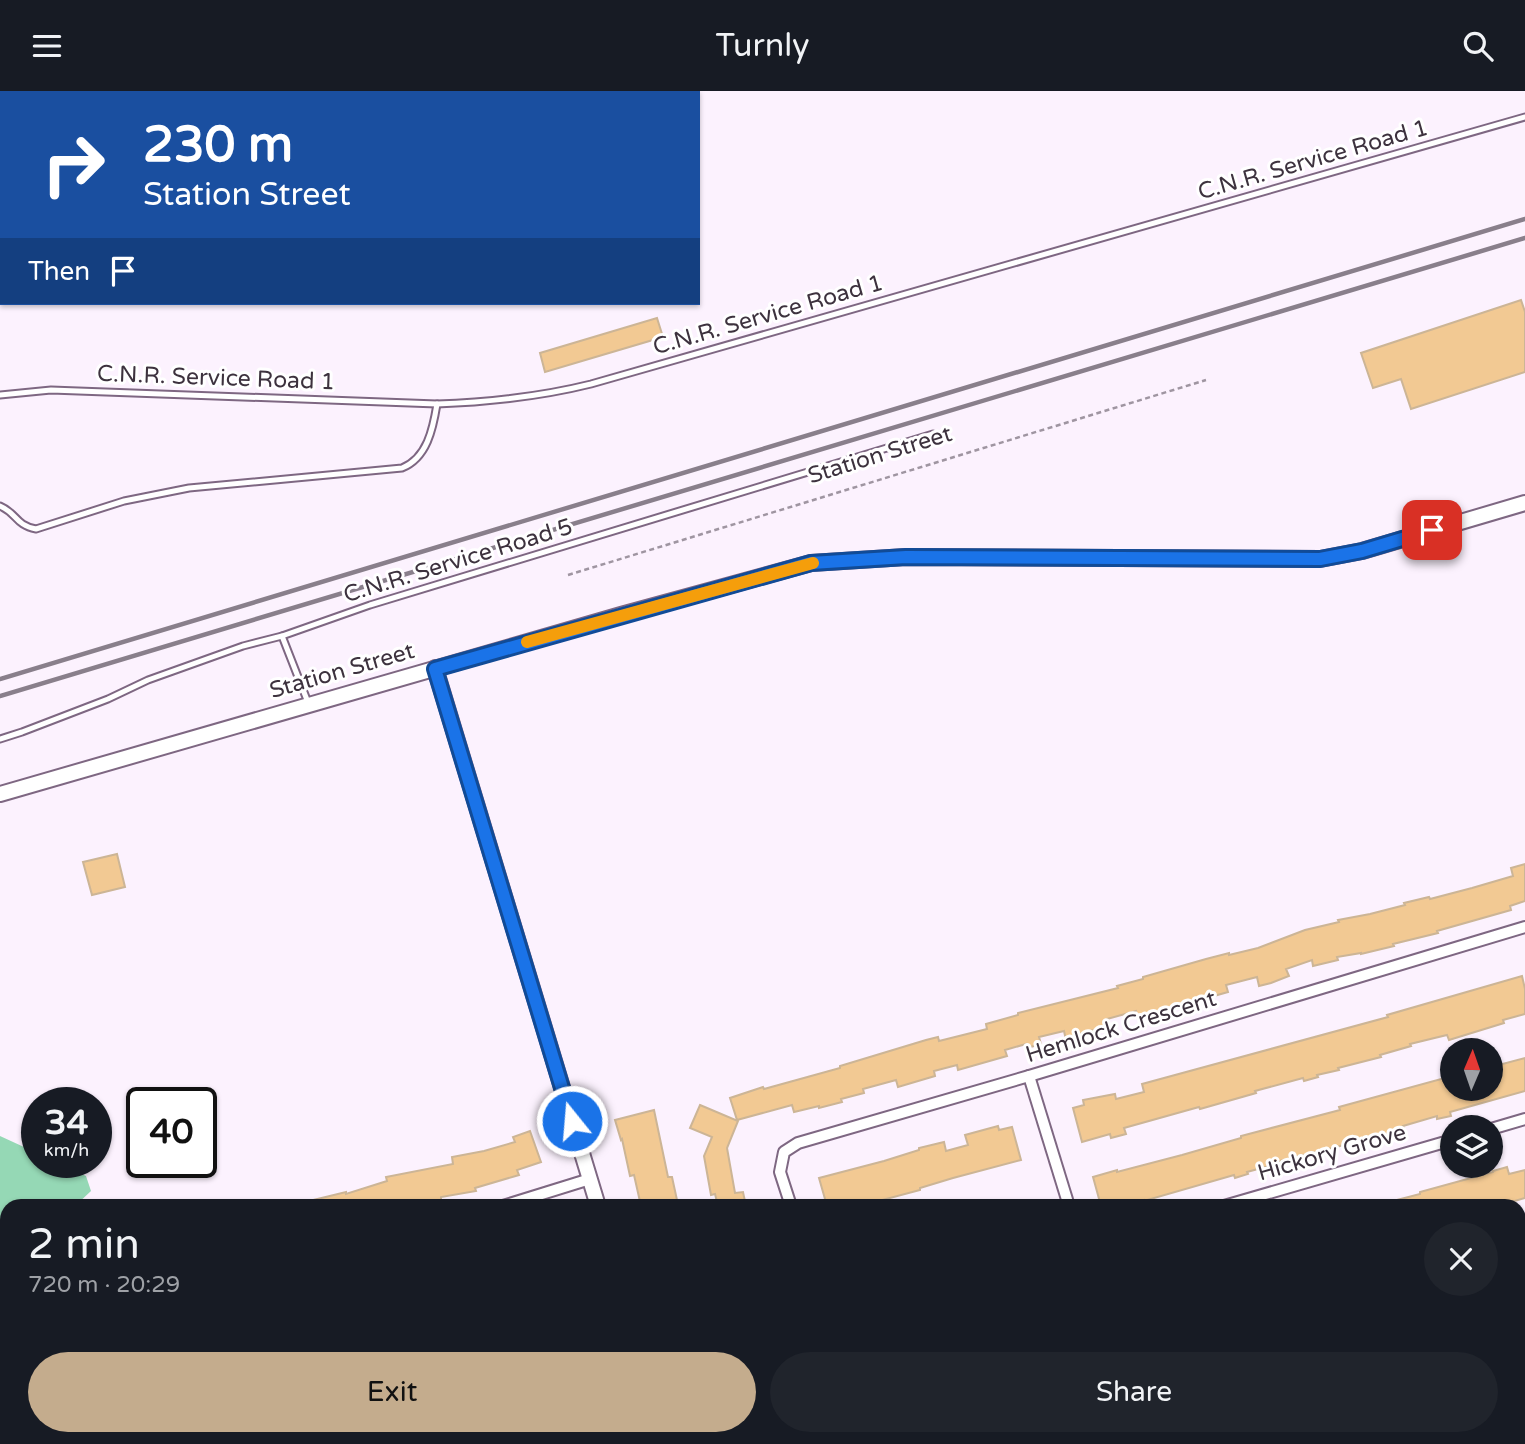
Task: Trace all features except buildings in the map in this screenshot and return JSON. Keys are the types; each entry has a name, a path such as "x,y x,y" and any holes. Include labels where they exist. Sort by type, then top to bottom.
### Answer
{"street":[{"name":"Station Street","path":"0,795 811,563 906,557 1320,559 1362,551 1525,503"},
{"path":"435,669 596,1199"},
{"name":"Hemlock Crescent","path":"789,1199 780,1172 784,1152 798,1143 1525,927"},
{"path":"1029,1076 1067,1199"},
{"path":"1503,1125 1525,1119"},
{"name":"Hickory Grove","path":"1248,1199 1440,1143"},
{"path":"526,1199 590,1179"}],"lane":[{"name":"C.N.R. Service Road 1","path":"0,395 51,390 437,404 492,402 554,393 1525,117"},
{"path":"0,506 19,523 36,529 124,501 189,488 402,468 421,454 434,426 437,404"},
{"name":"C.N.R. Service Road 5","path":"0,739 108,699 148,680 243,646 933,434"},
{"path":"282,636 309,705"}],"path":[{"name":"Station Street","path":"568,575 1206,380"}],"green space":[{"path":"0,1136 21,1146 21,1178 87,1178 91,1191 82,1199 0,1199"}],"railway":[{"path":"0,679 1525,219"},
{"path":"0,696 1525,238"}],"slow traffic":[{"path":"527,642 813,563"}],"route":[{"path":"572,1121 435,669 811,563 906,557 1320,559 1362,551 1432,530"}]}
